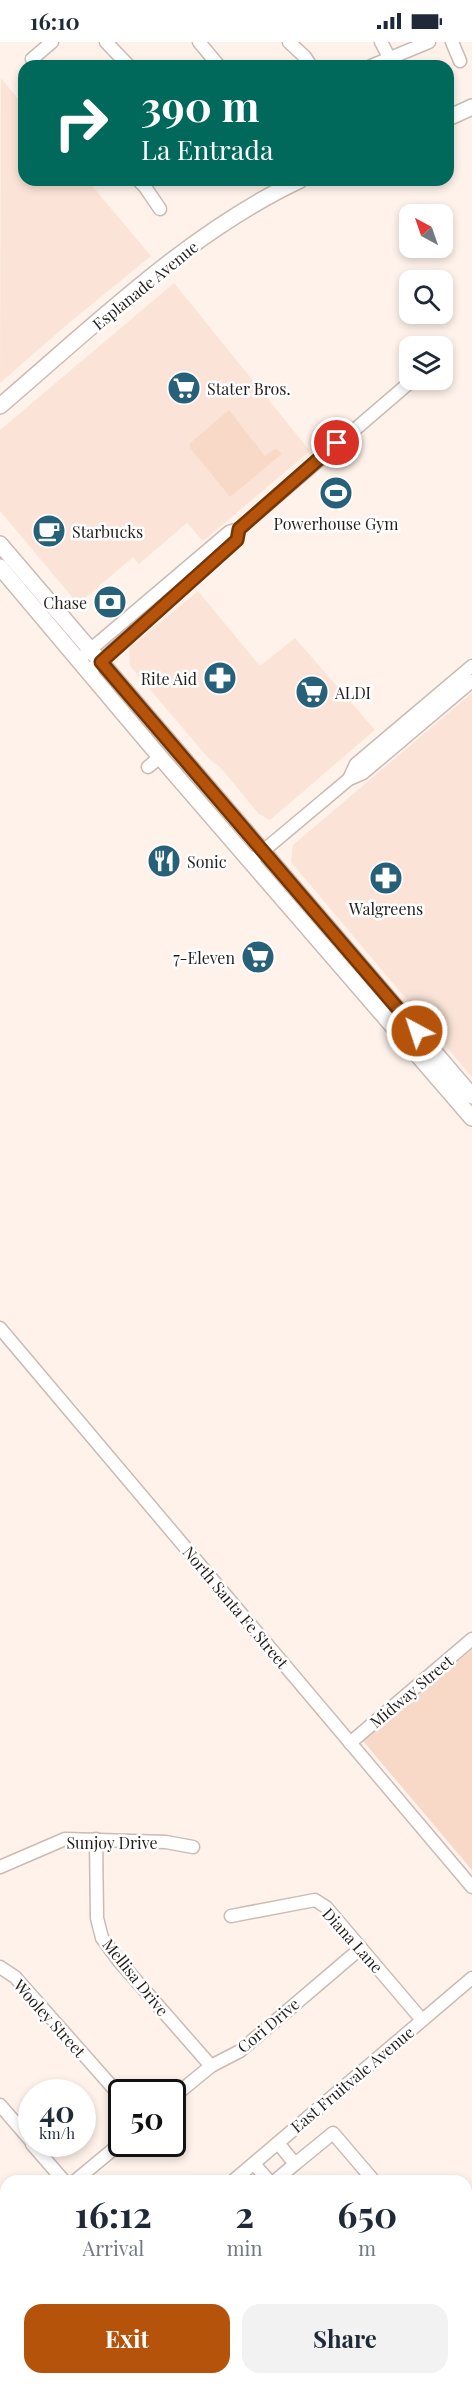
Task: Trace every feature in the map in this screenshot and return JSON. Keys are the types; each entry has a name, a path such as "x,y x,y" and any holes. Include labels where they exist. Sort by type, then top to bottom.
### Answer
{"main road":[{"path":"454,115 472,107"},
{"name":"Esplanade Avenue","path":"0,406 166,265 215,229 285,186"},
{"path":"0,544 85,654 89,671 160,757 472,1118"},
{"path":"0,567 85,654 101,662 472,1096"},
{"path":"330,952 341,958 380,1001 391,1000"}],"street":[{"path":"36,60 52,42"},
{"path":"106,42 123,60"},
{"path":"199,42 214,60"},
{"path":"289,42 307,60"},
{"path":"381,42 381,60"},
{"path":"388,60 429,42"},
{"path":"452,42 460,61"},
{"path":"146,186 160,209"},
{"path":"85,654 229,532 239,529 401,390"},
{"path":"89,671 237,540 239,529"},
{"path":"349,779 356,764 472,666"},
{"path":"251,861 349,779 363,773 472,681"},
{"path":"148,767 160,757"},
{"name":"North Santa Fe Street","path":"0,1328 472,1887"},
{"name":"Midway Street","path":"350,1743 472,1639"},
{"name":"Sunjoy Drive","path":"0,1867 65,1839 166,1842 193,1847"},
{"name":"Mellisa Drive","path":"96,1839 97,1918 102,1938 119,1961 211,2066"},
{"name":"Diana Lane","path":"231,1916 315,1900 326,1907 422,2020"},
{"name":"Cori Drive","path":"186,2087 211,2066 240,2051 361,1948"},
{"name":"Wooley Street","path":"0,1967 15,1977 108,2082"},
{"name":"East Fruitvale Avenue","path":"240,2175 472,1977"},
{"path":"0,2105 18,2126"},
{"path":"283,2175 333,2133 369,2175"},
{"path":"278,2143 295,2164"},
{"path":"82,2175 108,2154"},
{"path":"44,2157 59,2175"},
{"path":"254,2164 264,2175"}],"shaded area":[{"path":"1,78 18,99 18,186 92,186 151,256 0,383"},
{"path":"174,283 310,451 203,541 187,523 139,564 133,557 78,604 0,511 0,430"},
{"path":"229,410 265,456 276,448 282,454 230,497 189,444"},
{"path":"198,591 260,666 295,638 375,730 270,820 259,814 220,767 209,759 130,666 129,648"},
{"path":"472,693 472,1077 291,862 293,845"},
{"path":"472,1640 472,1870 358,1735"}],"place":[{"name":"Stater Bros.","path":"184,388"},
{"name":"Powerhouse Gym","path":"336,493"},
{"name":"Starbucks","path":"49,531"},
{"name":"Chase","path":"110,602"},
{"name":"Rite Aid","path":"220,678"},
{"name":"ALDI","path":"312,692"},
{"name":"Sonic","path":"164,861"},
{"name":"Walgreens","path":"386,878"},
{"name":"7-Eleven","path":"258,957"}],"route":[{"path":"337,443 239,529 237,540 165,602 101,662 417,1031"}]}
